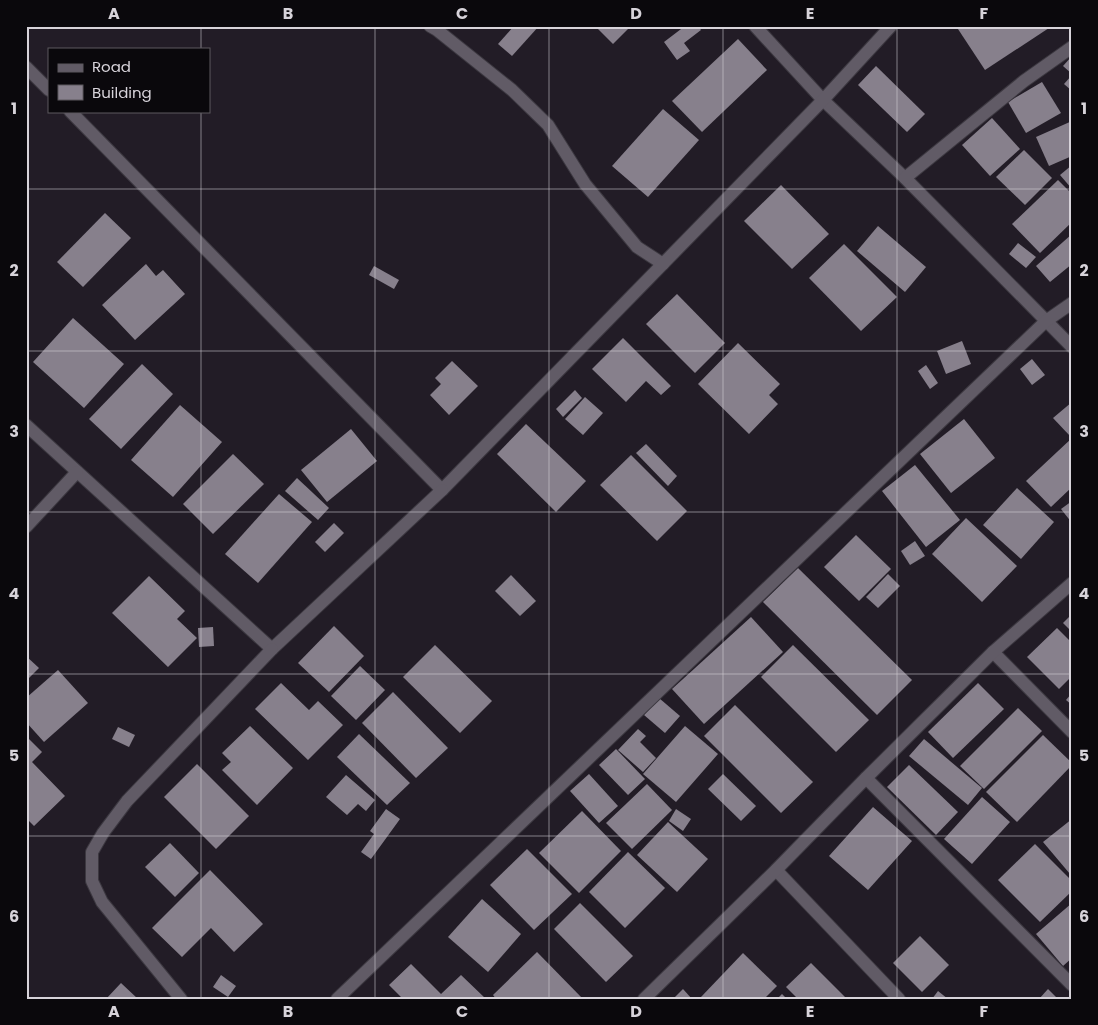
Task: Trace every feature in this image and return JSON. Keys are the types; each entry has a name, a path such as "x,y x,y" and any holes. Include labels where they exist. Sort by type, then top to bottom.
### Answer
{"street":[{"path":"430,26 512,90 548,125 585,184 637,247 663,264"},
{"path":"755,26 823,100 905,178 1072,347"},
{"path":"181,999 102,902 92,882 92,852 127,801 272,649 442,490 823,100 891,26"},
{"path":"905,178 1024,81 1072,47"},
{"path":"26,67 48,89"},
{"path":"71,112 442,490"},
{"path":"337,999 1046,321 1072,303"},
{"path":"26,426 272,649"},
{"path":"26,526 77,472"},
{"path":"644,999 776,870 993,652 1072,583"},
{"path":"993,652 1072,732"},
{"path":"866,778 1072,985"},
{"path":"776,870 899,999"}],"building":[{"path":"514,26 539,26 512,56 498,44"},
{"path":"595,26 631,26 613,44"},
{"path":"685,26 698,26 701,30 684,43 690,51 677,60 664,42"},
{"path":"956,26 1052,26 985,70"},
{"path":"738,39 767,70 702,132 672,101"},
{"path":"1072,56 1072,74 1063,66"},
{"path":"876,66 925,114 907,132 858,85"},
{"path":"1072,75 1072,91 1064,84"},
{"path":"1042,82 1061,113 1026,133 1008,102"},
{"path":"663,109 699,140 648,197 612,166"},
{"path":"992,118 1020,149 990,176 962,145"},
{"path":"1072,121 1072,156 1049,166 1036,137"},
{"path":"1024,150 1052,178 1025,205 996,177"},
{"path":"1072,165 1072,189 1060,175"},
{"path":"1058,180 1072,194 1072,222 1040,253 1012,224"},
{"path":"781,185 829,234 792,269 744,221"},
{"path":"105,213 131,238 83,287 57,262"},
{"path":"878,226 926,267 905,292 857,251"},
{"path":"1072,234 1072,264 1050,282 1036,266"},
{"path":"1018,243 1036,257 1026,268 1009,254"},
{"path":"844,244 897,297 861,331 809,278"},
{"path":"146,264 156,276 163,270 185,294 135,340 102,305"},
{"path":"374,266 399,280 394,289 369,275"},
{"path":"677,294 725,343 695,373 646,324"},
{"path":"73,318 124,364 84,408 33,362"},
{"path":"623,338 671,386 661,395 646,381 626,402 592,369"},
{"path":"962,341 971,364 946,374 937,351"},
{"path":"738,343 780,384 769,395 778,404 749,434 698,384"},
{"path":"1032,359 1045,375 1032,385 1020,369"},
{"path":"452,361 478,386 449,415 430,395 441,384 435,378"},
{"path":"142,364 173,394 121,449 89,419"},
{"path":"926,365 938,383 930,389 918,371"},
{"path":"575,390 582,398 563,417 556,409"},
{"path":"585,397 603,413 583,435 565,419"},
{"path":"1072,402 1072,434 1070,436 1053,418"},
{"path":"180,405 222,442 173,497 131,460"},
{"path":"964,419 995,458 951,493 920,454"},
{"path":"526,424 586,481 556,512 497,454"},
{"path":"351,429 377,461 327,502 301,470"},
{"path":"1072,438 1072,487 1051,507 1026,481"},
{"path":"646,444 677,476 668,486 636,453"},
{"path":"233,454 264,484 213,534 183,504"},
{"path":"631,455 687,511 657,541 600,485"},
{"path":"915,465 960,520 926,547 882,491"},
{"path":"297,478 329,508 318,520 285,491"},
{"path":"1017,488 1054,522 1021,559 983,525"},
{"path":"279,494 312,522 258,583 225,554"},
{"path":"1072,501 1072,523 1061,509"},
{"path":"966,518 1017,566 982,602 932,554"},
{"path":"334,523 344,533 325,552 315,542"},
{"path":"856,535 891,569 859,601 824,567"},
{"path":"915,541 925,556 910,565 901,551"},
{"path":"798,568 912,680 877,715 763,602"},
{"path":"888,574 900,586 878,608 866,597"},
{"path":"511,575 536,601 520,616 495,591"},
{"path":"149,576 185,611 177,619 197,638 168,667 112,613"},
{"path":"1072,614 1072,632 1063,623"},
{"path":"751,617 783,652 704,724 672,689"},
{"path":"334,626 364,656 329,692 298,663"},
{"path":"213,627 214,646 199,647 198,628"},
{"path":"1057,628 1072,643 1072,676 1059,689 1027,657"},
{"path":"435,645 492,701 460,733 403,677"},
{"path":"793,645 869,720 836,752 761,677"},
{"path":"26,656 39,668 26,681"},
{"path":"360,666 385,690 356,720 331,696"},
{"path":"58,670 88,703 44,742 26,722 26,698"},
{"path":"281,683 309,710 318,701 343,725 308,760 255,709"},
{"path":"978,683 1004,709 953,758 928,732"},
{"path":"393,692 448,748 416,778 362,723"},
{"path":"1072,693 1072,705 1066,700"},
{"path":"659,698 680,716 665,733 644,715"},
{"path":"735,705 813,782 781,813 704,736"},
{"path":"1018,708 1042,731 984,789 960,766"},
{"path":"250,726 293,768 257,805 222,770 231,762 222,753"},
{"path":"685,726 718,754 676,802 643,774"},
{"path":"118,727 135,735 129,747 112,739"},
{"path":"638,729 646,736 640,742 656,758 643,772 618,750"},
{"path":"359,734 410,783 387,805 337,757"},
{"path":"1043,735 1072,765 1017,822 986,792"},
{"path":"26,736 42,752 32,762 65,796 34,826 26,818"},
{"path":"924,739 982,788 968,805 909,756"},
{"path":"616,749 645,779 628,795 599,765"},
{"path":"197,764 249,816 216,849 164,797"},
{"path":"909,765 958,812 936,835 887,787"},
{"path":"589,774 618,806 599,823 570,791"},
{"path":"723,774 756,806 741,821 708,789"},
{"path":"346,775 375,800 366,811 358,804 347,815 326,797"},
{"path":"647,784 672,810 632,849 606,823"},
{"path":"982,797 1010,822 972,864 944,839"},
{"path":"873,807 912,841 868,890 829,856"},
{"path":"386,809 400,819 371,859 361,852 374,834 370,831"},
{"path":"676,809 691,819 683,831 669,821"},
{"path":"582,811 621,851 579,893 539,853"},
{"path":"1072,819 1072,873 1070,874 1043,842"},
{"path":"668,822 708,859 677,892 637,855"},
{"path":"170,843 199,873 175,897 145,867"},
{"path":"1035,844 1072,881 1072,891 1040,922 998,880"},
{"path":"527,849 572,894 534,930 490,885"},
{"path":"628,852 665,888 625,928 589,892"},
{"path":"210,870 263,924 234,952 211,928 182,957 152,928"},
{"path":"482,899 521,934 488,972 448,937"},
{"path":"580,903 633,956 606,982 554,929"},
{"path":"1072,903 1072,958 1063,966 1036,934"},
{"path":"920,936 949,965 922,992 893,963"},
{"path":"537,952 583,999 496,999 493,995"},
{"path":"743,953 777,986 764,999 703,999 701,997"},
{"path":"811,963 847,999 798,999 786,987"},
{"path":"411,964 441,994 461,975 485,998 403,999 389,985"},
{"path":"221,975 236,986 228,997 213,987"},
{"path":"121,983 138,999 106,999"},
{"path":"683,989 692,999 673,999"},
{"path":"1048,989 1058,999 1039,999"},
{"path":"938,991 948,999 932,999"},
{"path":"782,994 787,999 777,999"}]}
